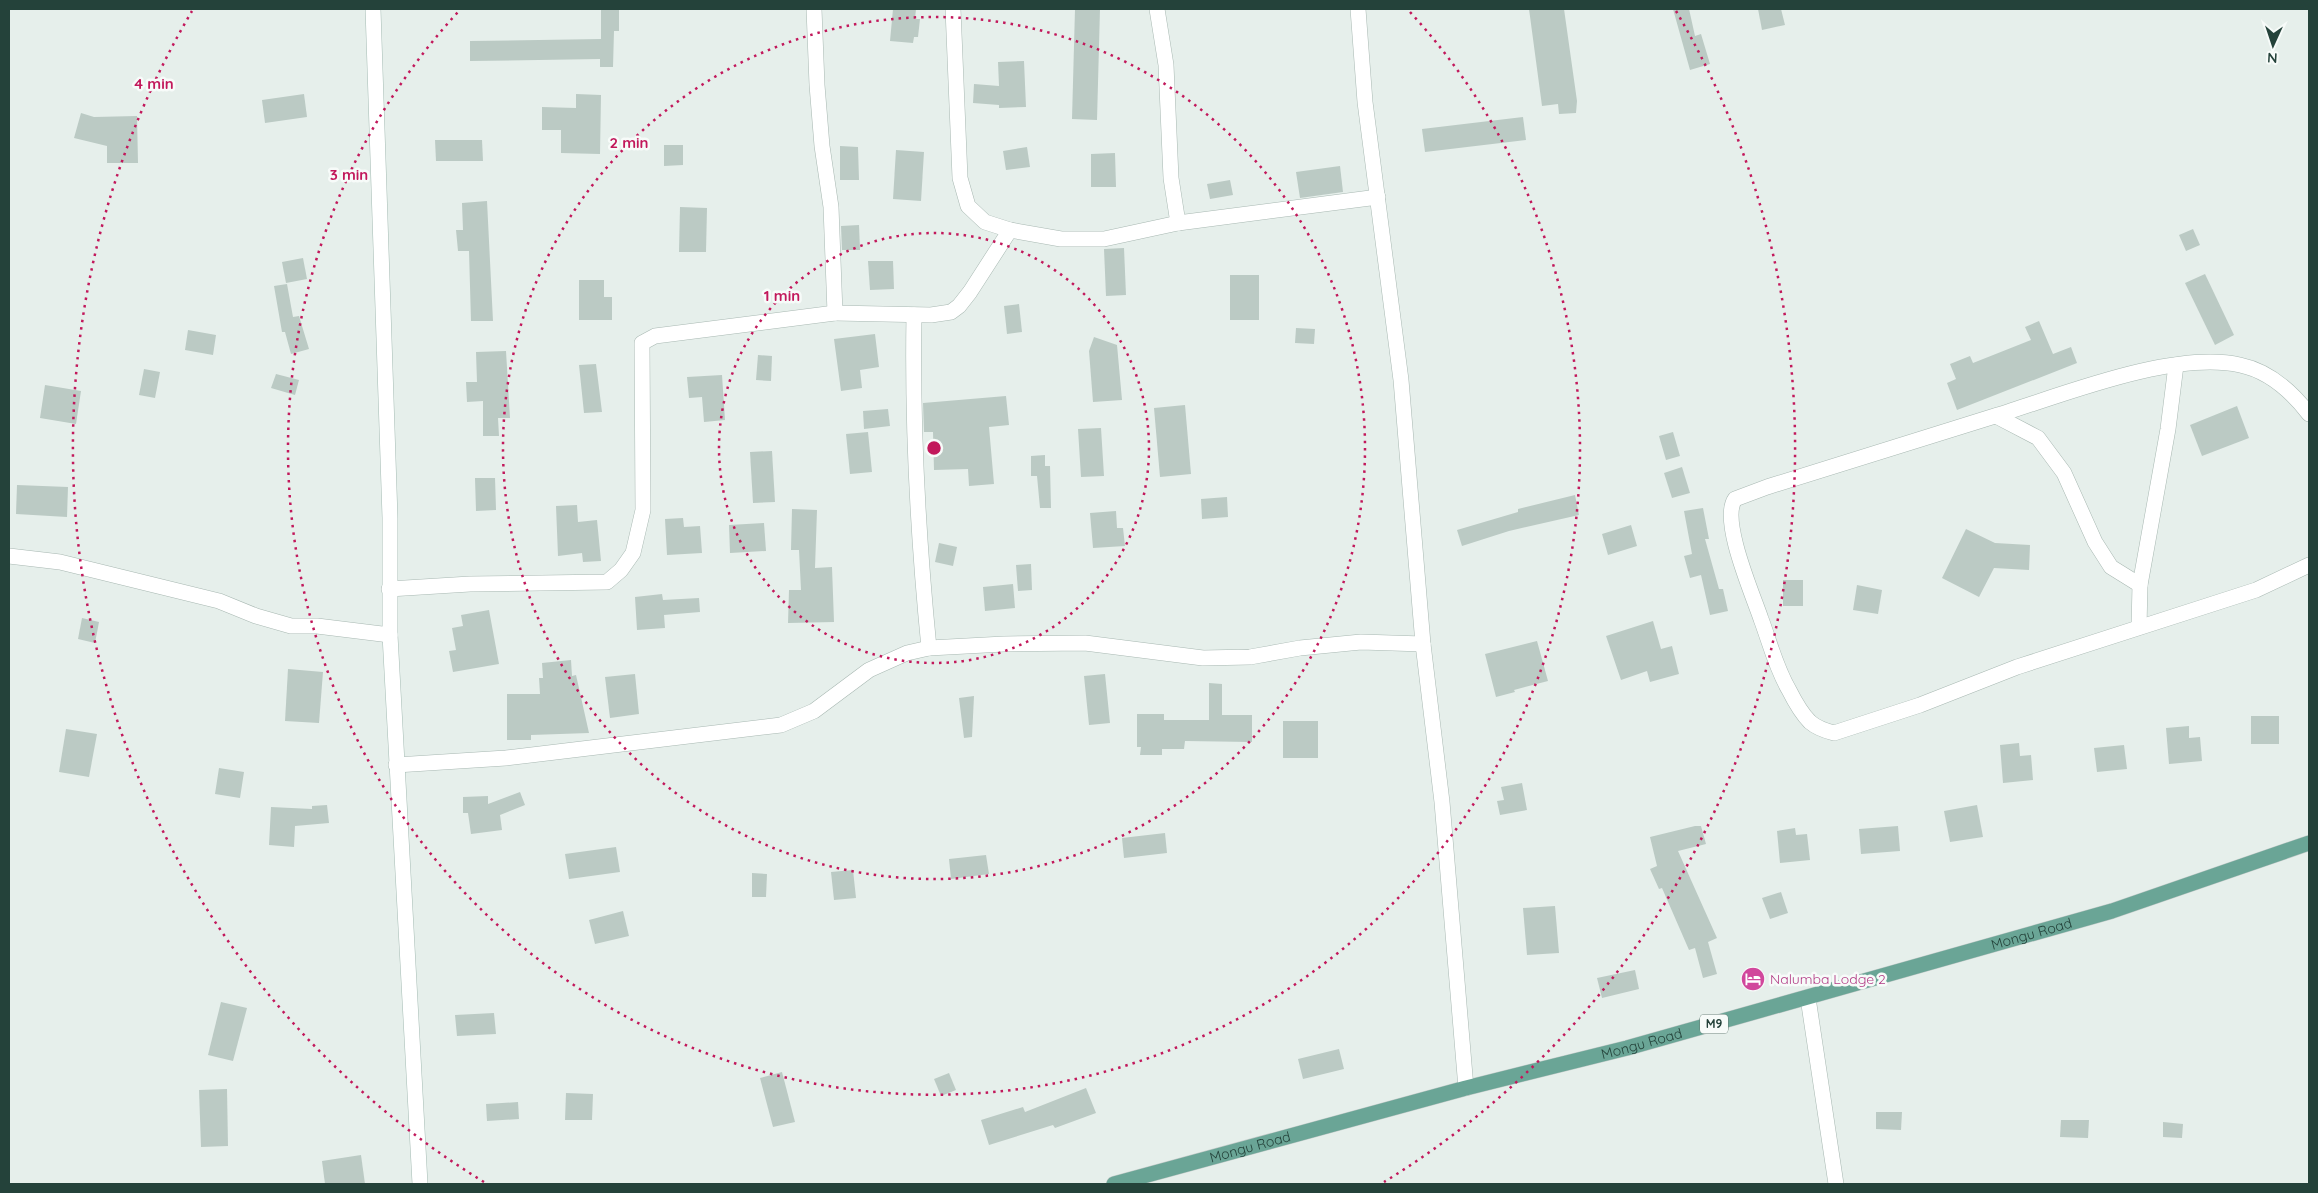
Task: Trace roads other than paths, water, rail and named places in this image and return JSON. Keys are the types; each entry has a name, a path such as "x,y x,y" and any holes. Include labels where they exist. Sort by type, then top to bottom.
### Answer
{"main road":[{"name":"Mongu Road","path":"1114,1184 1466,1088 1808,998 2112,911 2309,843"}],"street":[{"path":"373,9 390,518 390,635 420,1184"},
{"path":"814,9 822,146 831,207 835,313"},
{"path":"952,9 960,178 968,206 985,222 1010,230 1061,239 1104,239 1178,223 1378,197"},
{"path":"1157,9 1166,66 1171,178 1178,223"},
{"path":"1358,9 1366,102 1401,380 1423,644 1442,802 1466,1088"},
{"path":"390,589 470,584 607,582 622,570 633,554 640,524 642,510 642,343 655,336 835,313 914,315 951,312 959,306 1010,230"},
{"path":"914,315 913,402 916,488 929,648"},
{"path":"2309,414 2294,395 2269,376 2240,364 2176,365 2111,379 1735,499 1731,504 1731,520 1744,574 1788,690 1810,722 1824,731 1834,733 1920,705 2016,666 2256,590 2309,565"},
{"path":"2139,627 2140,585 2168,429 2176,365"},
{"path":"1996,416 2038,438 2064,473 2095,542 2112,567 2140,585"},
{"path":"9,556 60,562 219,601 256,616 291,626 317,626 390,635"},
{"path":"396,765 506,758 781,725 814,712 869,670 908,654 929,648 1004,644 1085,643 1203,658 1250,657 1300,648 1361,642 1423,644"},
{"path":"1808,998 1836,1184"}],"place":[{"name":"Nalumba Lodge 2","path":"1753,979"}]}
